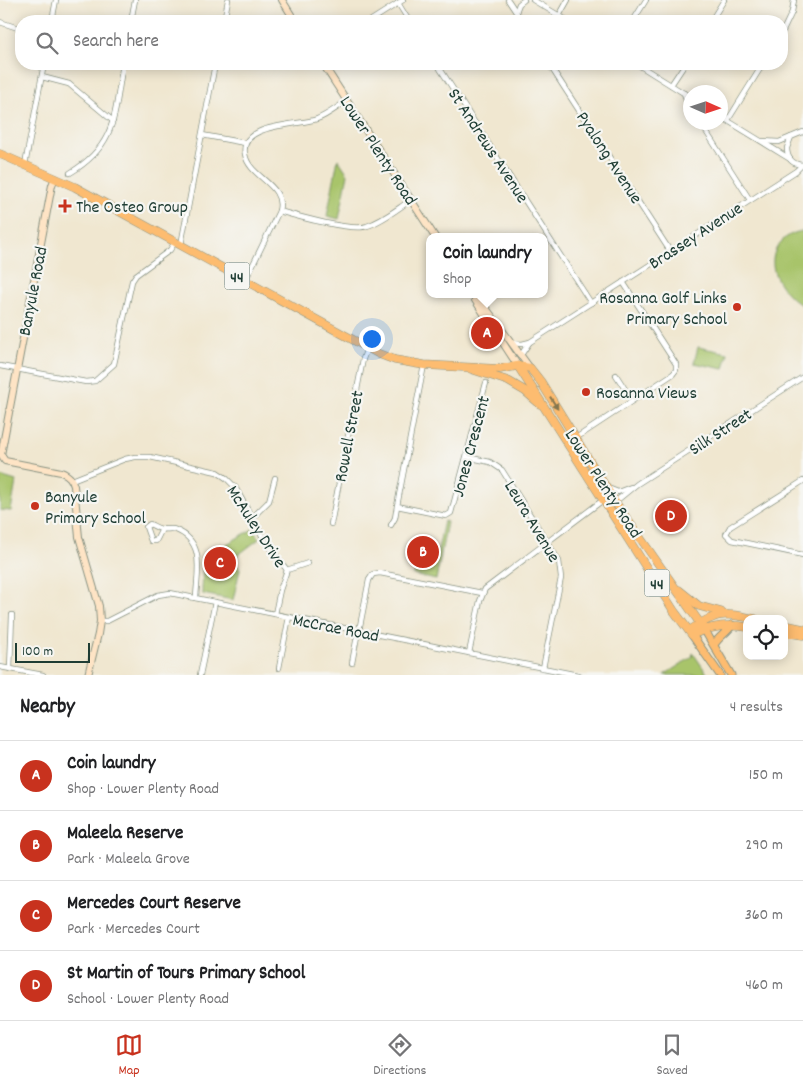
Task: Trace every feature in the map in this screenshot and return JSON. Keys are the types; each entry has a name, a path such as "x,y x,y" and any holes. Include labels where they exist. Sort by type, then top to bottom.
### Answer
{"highway":[{"name":"44","path":"0,154 83,192 367,348 395,360 424,365 502,369 518,366 531,369"},
{"name":"Lower Plenty Road","path":"518,366 690,633"},
{"name":"44","path":"470,368 508,381 527,393 550,414"},
{"name":"Lower Plenty Road","path":"531,369 541,382 615,502 702,627"},
{"path":"508,381 515,381 531,369"},
{"path":"536,393 536,385 541,382"},
{"path":"671,584 702,608 743,616"},
{"path":"682,622 690,620 688,608"},
{"path":"690,633 702,627 717,615 732,614"},
{"path":"702,627 722,625 743,626"},
{"path":"788,626 803,629"},
{"path":"788,633 803,635"}],"main road":[{"path":"714,645 718,638 728,631 732,625"},
{"name":"Lower Plenty Road","path":"702,627 731,675"},
{"name":"Lower Plenty Road","path":"690,633 720,675"}],"street":[{"path":"53,15 56,0"},
{"path":"132,15 136,0"},
{"path":"225,15 228,0"},
{"path":"282,0 292,15"},
{"path":"379,15 403,0"},
{"path":"508,0 518,15"},
{"path":"516,12 519,4 524,0"},
{"path":"533,0 556,15"},
{"path":"559,15 568,0"},
{"path":"637,15 646,0"},
{"path":"715,15 724,0"},
{"path":"788,20 794,0"},
{"path":"398,3 405,15"},
{"path":"0,22 15,27"},
{"path":"25,165 43,70"},
{"path":"70,173 85,164 106,140 112,121 122,70"},
{"path":"0,366 92,382 98,380 114,364 132,281 136,275 178,244 215,70"},
{"name":"Lower Plenty Road","path":"327,70 432,233"},
{"name":"St Andrews Avenue","path":"441,70 546,233"},
{"name":"Pyalong Avenue","path":"554,70 670,251"},
{"path":"647,70 683,92"},
{"path":"672,85 681,70"},
{"path":"759,70 728,120 802,166"},
{"path":"42,77 69,84 112,121"},
{"path":"245,281 279,211 280,203 279,196 247,160 244,154 246,144 250,137 258,131 316,119 347,101"},
{"path":"785,177 792,168 786,148 790,139 803,127"},
{"path":"706,130 750,200"},
{"path":"761,140 780,142 803,132"},
{"path":"202,135 246,144"},
{"name":"Brassey Avenue","path":"521,354 530,342 802,166"},
{"name":"Banyule Road","path":"55,178 1,457 7,462 64,473 72,480"},
{"path":"279,211 348,227 362,228 377,222 411,200"},
{"name":"St Andrews Avenue","path":"548,236 591,302"},
{"path":"575,438 675,373 677,368 623,282"},
{"name":"Lower Plenty Road","path":"474,298 491,327 518,366"},
{"name":"Lower Plenty Road","path":"475,298 531,369"},
{"path":"512,343 522,344 530,342"},
{"name":"Rowell Street","path":"331,524 363,359 367,348"},
{"path":"391,525 395,518 424,365"},
{"path":"616,375 632,400"},
{"name":"Silk Street","path":"615,502 637,484 803,377"},
{"name":"Jones Crescent","path":"397,506 446,516 453,510 486,383"},
{"name":"McAuley Drive","path":"72,480 125,459 135,457 205,468 216,472 231,482 265,542 288,570 280,590 275,614"},
{"name":"Leura Avenue","path":"467,457 493,464 502,470 558,558 561,574 543,668"},
{"path":"252,518 269,501 275,478"},
{"path":"72,480 79,537 99,606 100,621 88,675"},
{"path":"803,480 730,527 726,535 733,540 803,555"},
{"name":"Silk Street","path":"606,487 618,492 637,484"},
{"path":"469,653 482,593 489,585 603,500"},
{"path":"162,529 174,529 188,536 195,546 198,557 196,598"},
{"path":"288,570 308,563"},
{"path":"352,663 369,580 373,574 482,593"},
{"name":"McCrae Road","path":"100,621 107,621 164,593 578,675"},
{"path":"200,675 215,602"},
{"path":"10,669 12,615"},
{"path":"279,668 289,617"},
{"path":"0,667 43,675"}],"green space":[{"path":"338,159 348,174 339,219 327,216"},
{"path":"803,231 803,306 795,301 781,286 773,268 773,259 782,241 792,234"},
{"path":"698,347 728,353 724,369 694,363"},
{"path":"0,476 16,481 11,511 0,510"},
{"path":"444,521 447,522 436,580 414,575 419,550 437,554"},
{"path":"253,529 259,539 234,558 240,569 233,600 203,594 204,557"},
{"path":"693,653 708,675 664,675 692,657"}],"place":[{"name":"The Osteo Group","path":"65,206"},
{"name":"Rosanna Golf Links Primary School","path":"737,307"},
{"name":"Coin laundry","path":"487,333"},
{"name":"Rosanna Views","path":"586,392"},
{"name":"Banyule Primary School","path":"35,506"},
{"name":"St Martin of Tours Primary School","path":"671,516"},
{"name":"Maleela Reserve","path":"423,552"},
{"name":"Mercedes Court Reserve","path":"220,563"}]}
